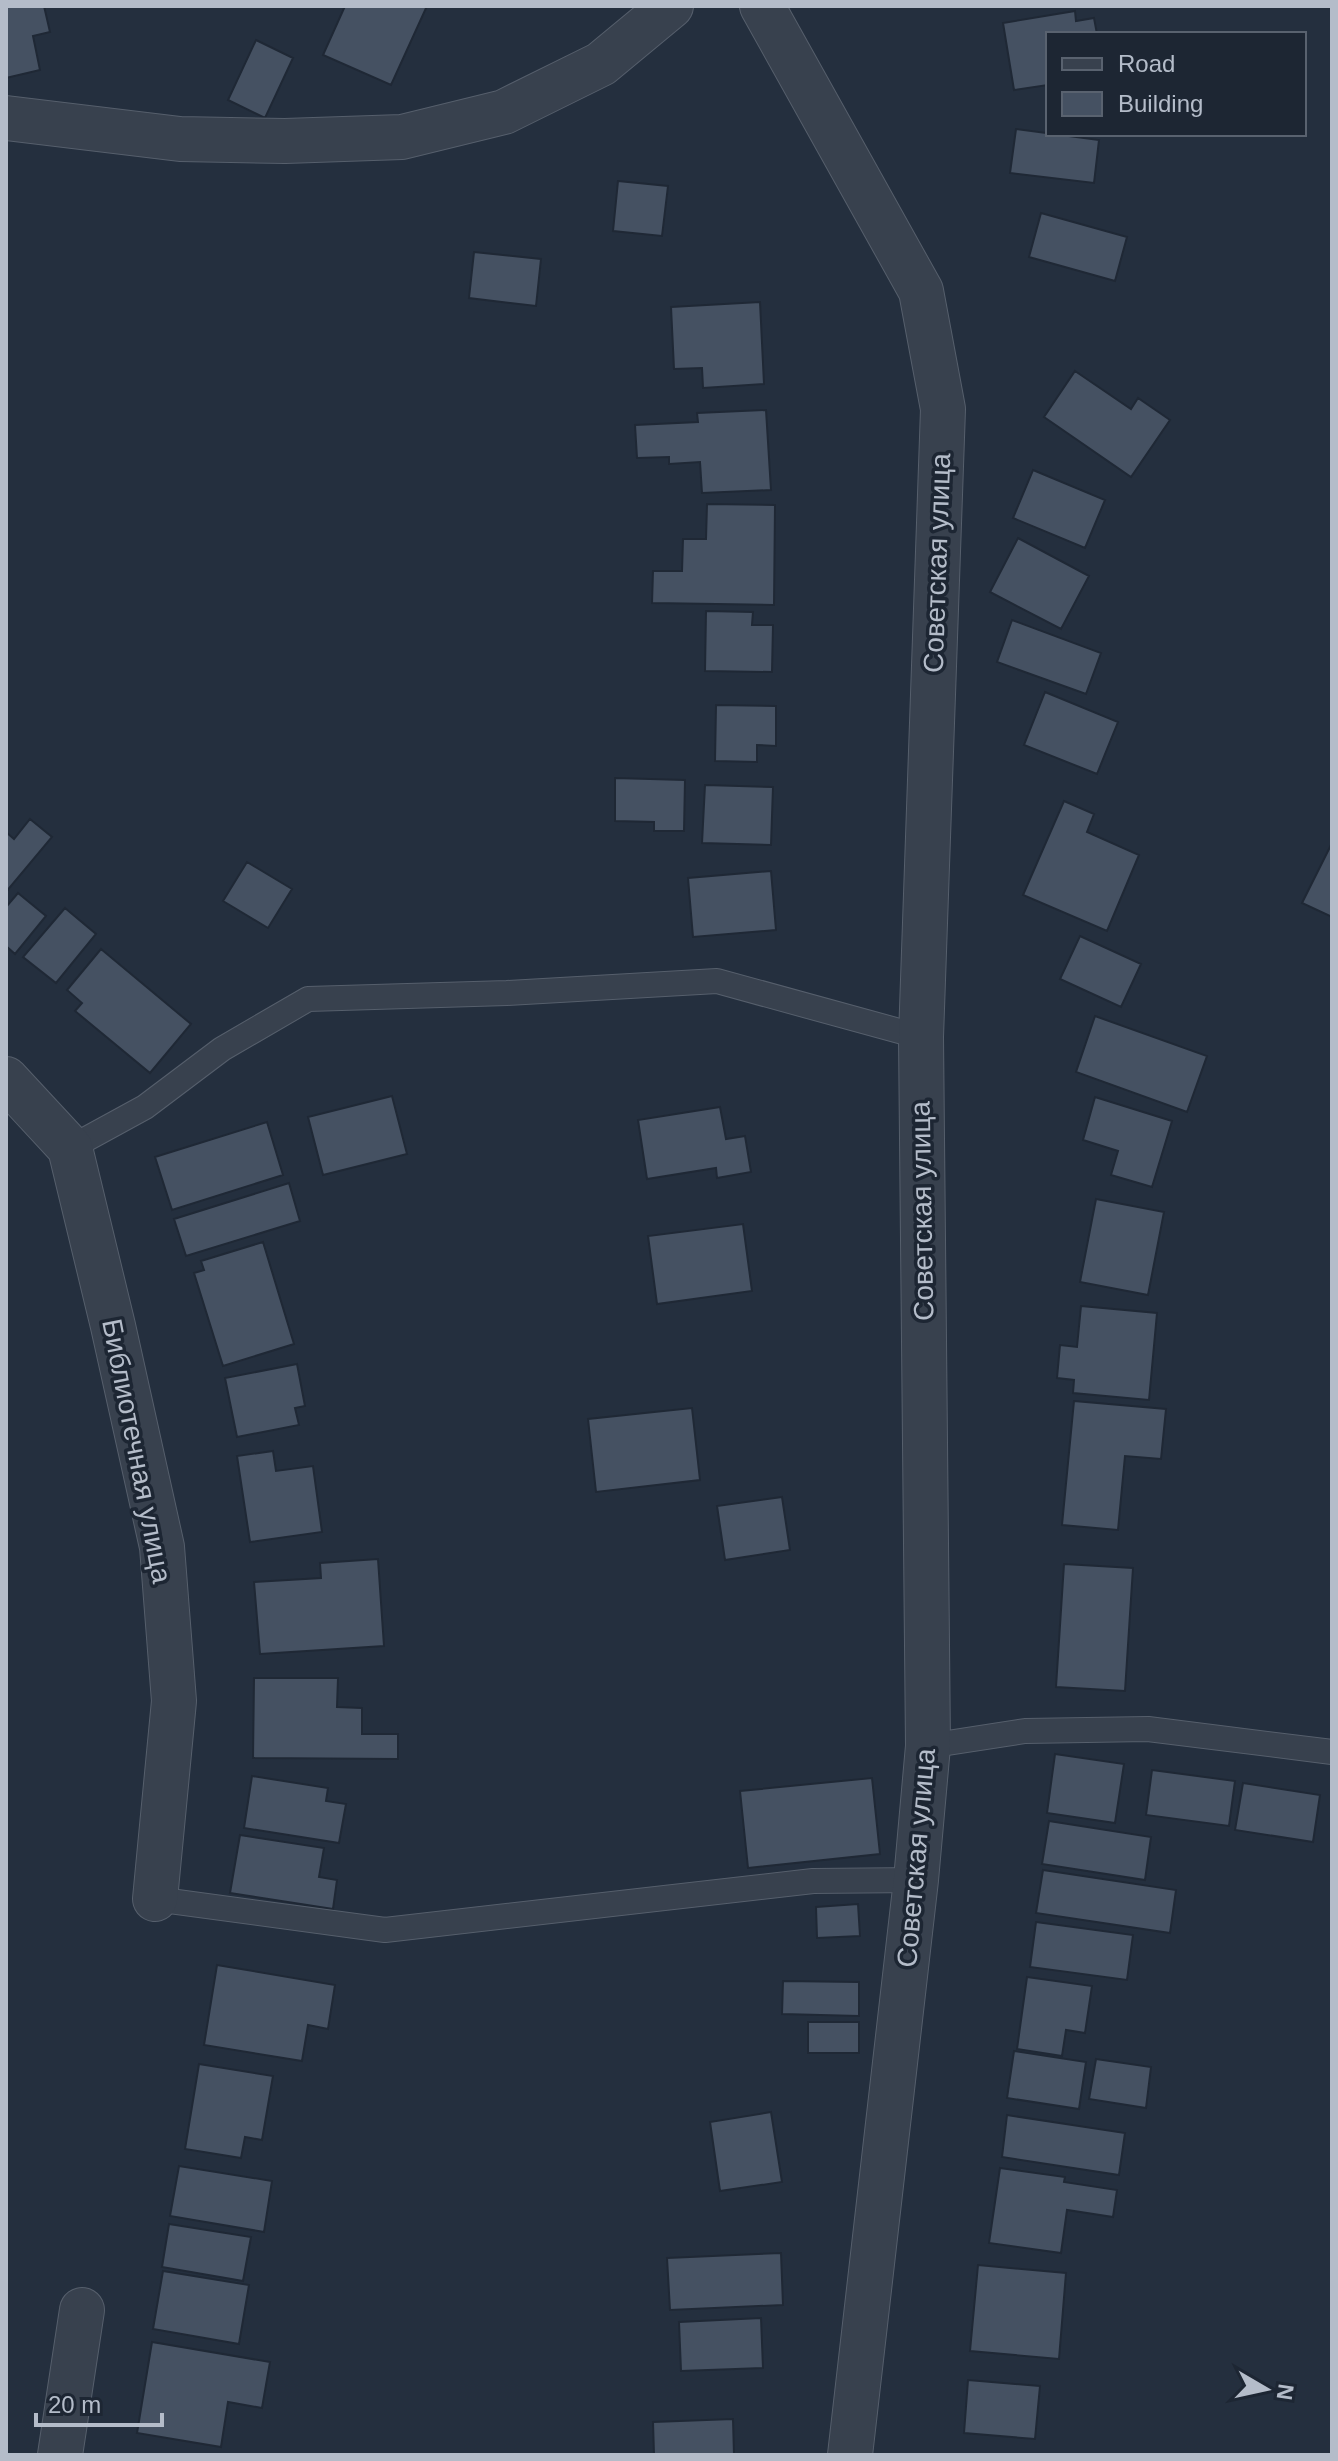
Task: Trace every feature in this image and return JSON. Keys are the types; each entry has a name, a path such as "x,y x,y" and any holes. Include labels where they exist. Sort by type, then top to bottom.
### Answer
{"street":[{"path":"6,118 180,139 285,141 402,137 504,112 601,64 671,6"},
{"name":"Советская улица","path":"762,6 921,291 943,409 921,1037 928,1746 916,1880 850,2455"},
{"name":"Библиотечная улица","path":"6,1079 70,1148 162,1547 174,1701 155,1899"},
{"path":"60,2455 82,2310"}],"lane":[{"path":"70,1148 145,1107 222,1049 308,999 507,993 717,981 921,1037"},
{"path":"928,1746 1025,1731 1148,1729 1332,1752"},
{"path":"155,1899 385,1930 813,1881 916,1880"}],"building":[{"path":"6,6 44,6 50,32 33,36 40,70 6,78"},
{"path":"345,6 427,6 391,85 323,55"},
{"path":"1075,11 1076,21 1094,18 1097,32 1046,32 1046,85 1014,90 1003,23"},
{"path":"256,40 293,58 265,118 228,100"},
{"path":"1016,129 1046,133 1046,136 1099,140 1094,183 1010,173"},
{"path":"618,181 668,186 662,236 613,231"},
{"path":"1041,213 1127,237 1115,281 1029,257"},
{"path":"474,252 541,259 536,306 469,298"},
{"path":"760,302 764,384 703,388 702,368 674,369 671,307"},
{"path":"1075,371 1131,409 1138,398 1170,420 1131,477 1044,417"},
{"path":"766,410 771,490 702,493 700,462 669,464 669,457 637,458 635,425 698,422 697,413"},
{"path":"1033,470 1105,500 1085,548 1013,518"},
{"path":"707,504 775,505 774,605 652,603 653,571 682,571 683,539 706,539"},
{"path":"1018,538 1089,576 1061,629 990,592"},
{"path":"706,611 753,612 752,625 773,625 772,672 705,671"},
{"path":"1012,620 1101,653 1086,694 997,662"},
{"path":"1045,692 1118,722 1097,774 1024,745"},
{"path":"716,705 776,706 776,746 757,745 757,762 715,761"},
{"path":"615,778 685,780 684,831 654,831 654,822 615,821"},
{"path":"705,785 773,787 771,845 702,843"},
{"path":"1064,801 1094,814 1087,832 1139,855 1107,931 1023,895"},
{"path":"30,819 52,837 6,892 6,832 14,839"},
{"path":"1332,843 1332,917 1302,903"},
{"path":"247,862 292,889 268,928 223,901"},
{"path":"771,871 776,930 693,937 688,878"},
{"path":"18,893 46,916 15,954 6,946 6,907"},
{"path":"65,908 96,934 56,983 23,957"},
{"path":"1080,936 1141,964 1121,1007 1060,979"},
{"path":"101,949 191,1024 150,1073 75,1011 82,1003 67,990"},
{"path":"1095,1016 1207,1056 1187,1112 1076,1072"},
{"path":"392,1096 407,1154 323,1175 308,1117"},
{"path":"1095,1097 1172,1121 1152,1187 1111,1175 1118,1151 1083,1140"},
{"path":"720,1107 726,1139 745,1136 751,1172 717,1178 716,1168 647,1179 638,1120"},
{"path":"267,1122 283,1175 172,1210 155,1157"},
{"path":"289,1183 300,1221 186,1256 174,1219"},
{"path":"1096,1199 1164,1212 1148,1295 1080,1282"},
{"path":"743,1224 752,1291 657,1304 648,1236"},
{"path":"263,1242 294,1344 223,1366 194,1273 204,1270 201,1261"},
{"path":"1081,1306 1157,1313 1149,1400 1073,1393 1074,1380 1057,1378 1060,1345 1077,1347"},
{"path":"297,1364 305,1406 295,1408 299,1425 237,1437 225,1378"},
{"path":"1074,1401 1166,1409 1161,1459 1125,1456 1118,1530 1062,1525"},
{"path":"692,1408 700,1480 596,1492 588,1419"},
{"path":"273,1451 276,1471 313,1466 322,1532 250,1542 237,1456"},
{"path":"782,1497 790,1550 725,1560 717,1506"},
{"path":"378,1559 384,1646 260,1654 254,1582 321,1578 320,1563"},
{"path":"1064,1564 1133,1568 1125,1691 1056,1687"},
{"path":"254,1678 338,1678 337,1707 362,1708 362,1734 398,1734 398,1759 253,1758"},
{"path":"1055,1754 1124,1764 1115,1823 1047,1813"},
{"path":"1152,1770 1235,1781 1229,1826 1146,1815"},
{"path":"252,1776 328,1788 326,1801 346,1804 339,1843 244,1828"},
{"path":"872,1778 880,1854 748,1868 740,1791"},
{"path":"1243,1783 1320,1795 1313,1842 1235,1830"},
{"path":"1049,1821 1151,1837 1145,1880 1042,1864"},
{"path":"240,1835 324,1848 319,1877 337,1880 333,1909 230,1893"},
{"path":"1043,1870 1176,1890 1170,1933 1036,1913"},
{"path":"858,1904 860,1936 817,1938 816,1907"},
{"path":"1036,1922 1133,1935 1127,1980 1030,1967"},
{"path":"217,1965 335,1985 328,2029 308,2025 302,2061 204,2045"},
{"path":"1027,1977 1092,1986 1085,2033 1066,2030 1062,2056 1017,2049"},
{"path":"783,1981 859,1982 859,2016 782,2014"},
{"path":"808,2022 859,2022 859,2053 808,2053"},
{"path":"1014,2051 1086,2062 1079,2109 1007,2098"},
{"path":"1096,2059 1151,2067 1146,2108 1089,2099"},
{"path":"199,2064 273,2076 262,2140 245,2137 241,2158 185,2149"},
{"path":"771,2112 782,2182 720,2191 710,2122"},
{"path":"1007,2115 1125,2133 1119,2175 1002,2157"},
{"path":"179,2166 272,2181 264,2232 170,2216"},
{"path":"1000,2168 1065,2177 1064,2182 1117,2190 1113,2217 1067,2210 1061,2253 989,2243"},
{"path":"169,2224 251,2237 243,2281 162,2267"},
{"path":"781,2253 783,2305 670,2310 667,2258"},
{"path":"978,2265 1066,2273 1059,2359 970,2351"},
{"path":"163,2271 249,2285 239,2344 153,2329"},
{"path":"761,2318 763,2368 681,2371 679,2322"},
{"path":"152,2342 270,2362 262,2408 228,2402 221,2447 137,2433"},
{"path":"968,2380 1040,2386 1035,2439 964,2433"},
{"path":"733,2419 734,2455 654,2455 653,2422"}]}
